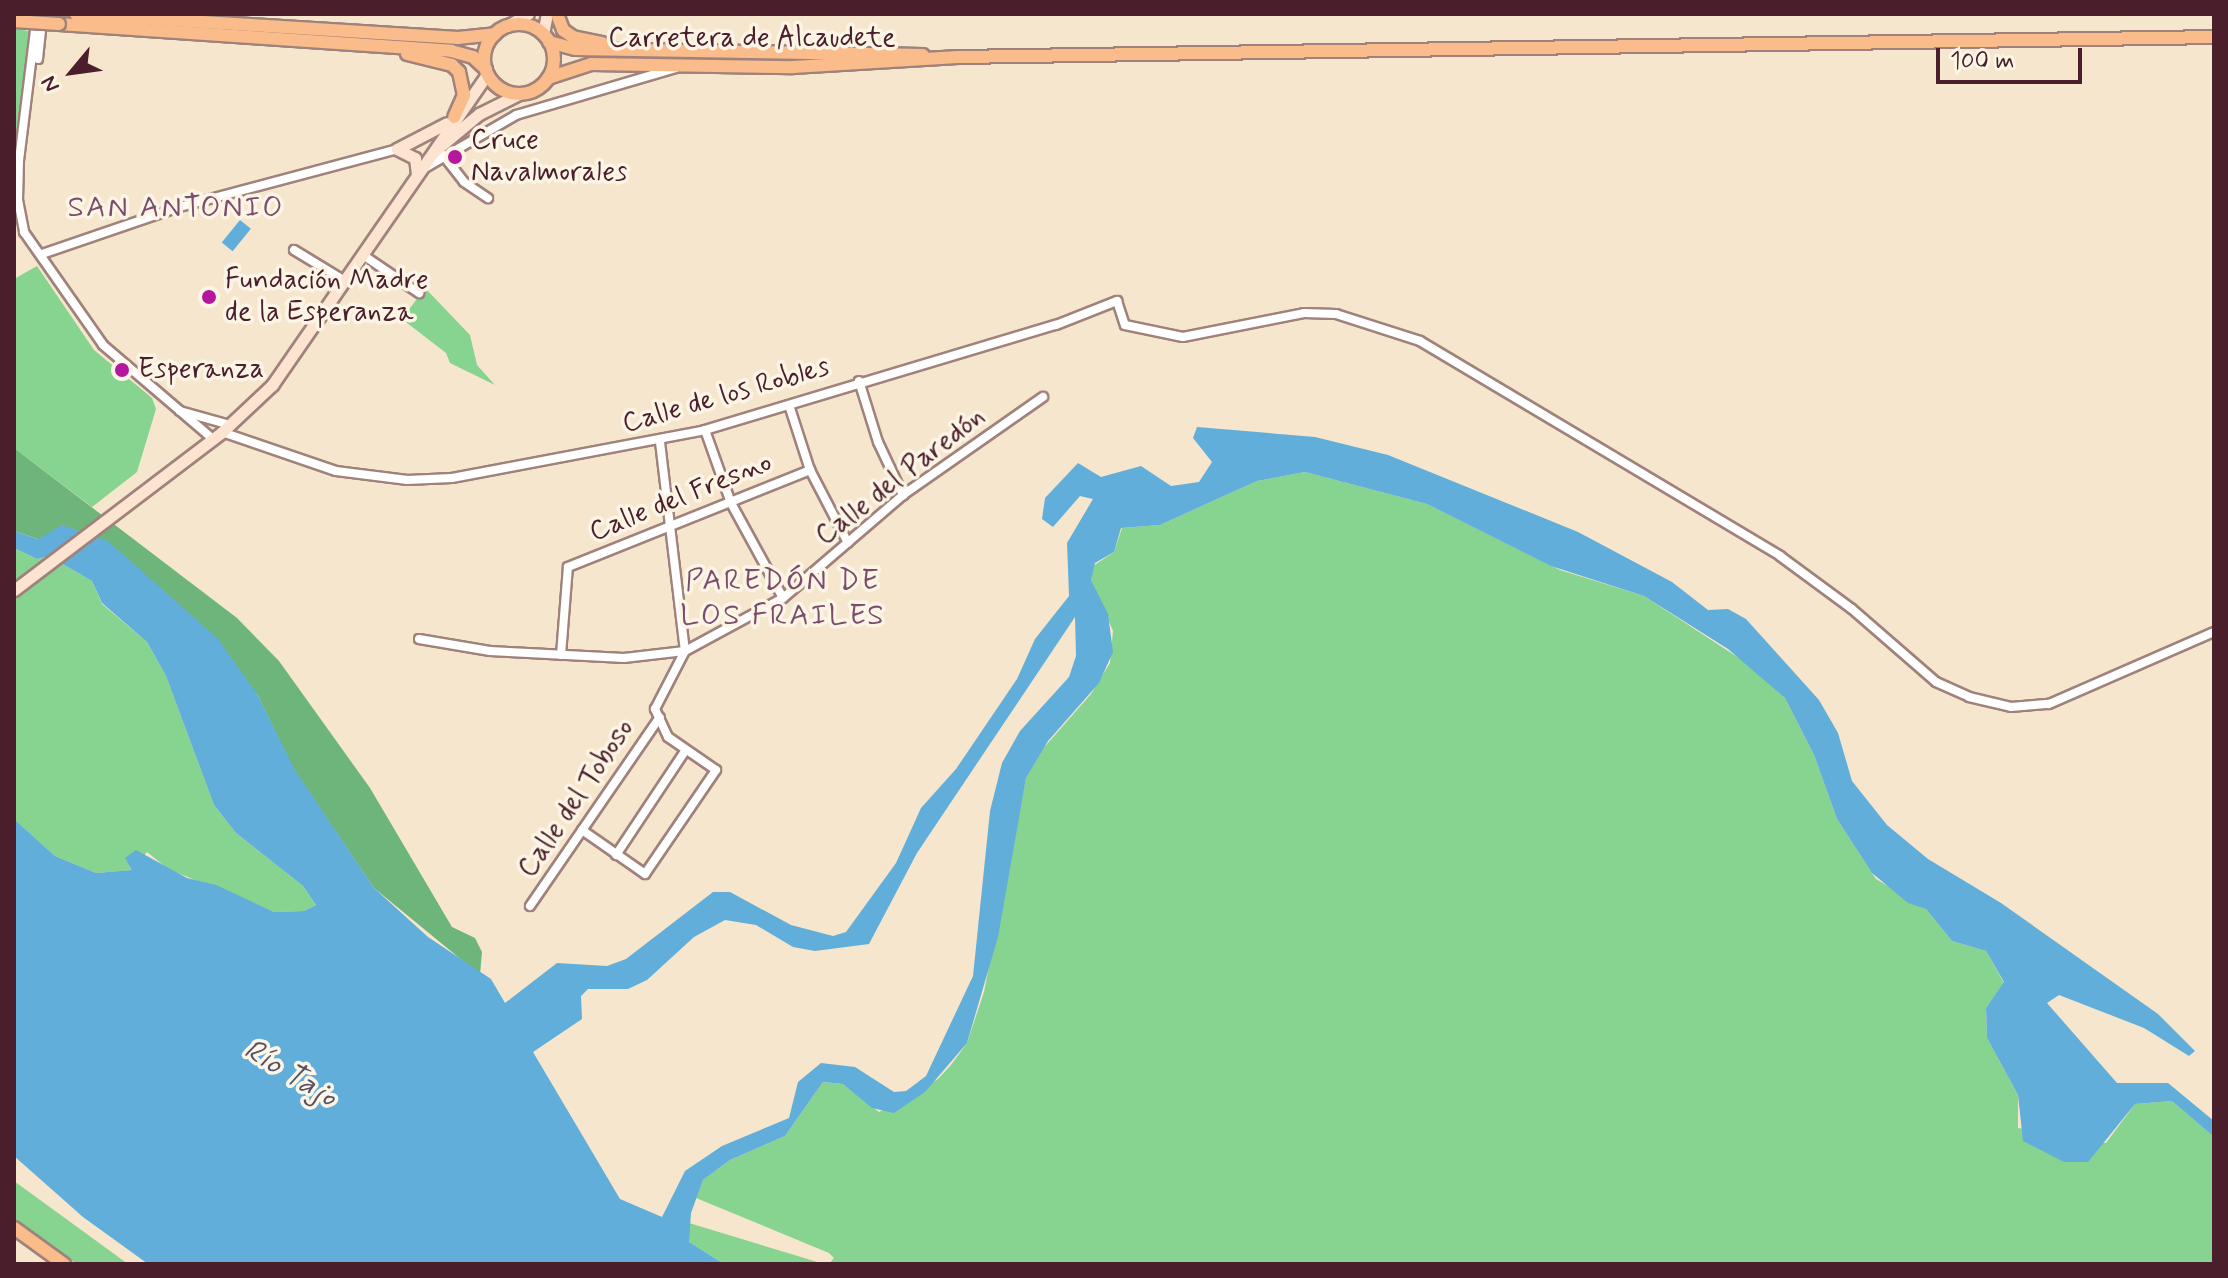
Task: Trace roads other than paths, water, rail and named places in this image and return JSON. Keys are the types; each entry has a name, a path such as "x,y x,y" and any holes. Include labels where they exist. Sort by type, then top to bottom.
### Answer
{"main road":[{"path":"76,14 458,38 495,34"},
{"path":"397,149 454,117 487,71 485,50 495,34 528,14"},
{"path":"547,14 546,38 554,60 548,78"},
{"path":"557,14 563,30 573,37 645,48"},
{"path":"14,21 463,52 487,71 504,91 519,94"},
{"name":"Carretera de Alcaudete","path":"507,26 523,25 575,49 645,48 958,57"},
{"name":"Carretera de Alcaudete","path":"519,94 536,90 548,78 591,64 680,67 958,57 2214,37"},
{"path":"368,46 452,65 463,85 454,117 438,153"},
{"path":"14,590 225,429 305,345 418,173 479,114 519,94"},
{"path":"397,149 438,153"},
{"path":"397,149 415,158 418,173"},
{"path":"15,1229 64,1264"}],"street":[{"path":"40,14 18,200 24,232 103,345 175,409 225,429 245,442"},
{"path":"488,198 464,182 438,153 539,106 680,67"},
{"path":"42,254 176,208 397,149"},
{"path":"294,250 345,281"},
{"path":"363,255 419,293"},
{"name":"Calle de los Robles","path":"225,429 245,442 336,471 407,480 452,478 660,442 1056,325 1117,301 1125,325 1183,337 1304,313 1336,314 1420,341 1780,556 1852,609 1936,682 1969,697 2011,707 2049,704 2214,632"},
{"path":"859,381 878,442 903,495"},
{"name":"Calle del Paredón","path":"419,639 490,651 624,658 685,651 783,598 903,495 1043,397"},
{"path":"789,405 810,470 848,543"},
{"path":"175,409 225,429"},
{"path":"705,430 731,503 783,598"},
{"path":"582,830 645,874 716,770 668,737 655,709 685,651 660,442"},
{"name":"Calle del Fresno","path":"561,655 568,567 810,470"},
{"name":"Calle del Toboso","path":"530,906 660,717"},
{"path":"616,855 685,751"}],"water":[{"path":"240,220 251,229 233,251 222,243"},
{"name":"Río Tajo","path":"1197,427 1315,437 1388,455 1578,532 1672,582 1708,610 1728,609 1746,619 1819,700 1838,733 1852,781 1887,825 1928,859 2001,903 2158,1014 2195,1051 2189,1056 2144,1028 2059,995 2047,1003 2117,1083 2168,1083 2214,1121 2214,1137 2172,1101 2135,1104 2088,1162 2064,1162 2023,1141 2018,1095 1987,1038 1986,1008 2004,982 1986,951 1952,941 1926,909 1908,903 1872,873 1837,819 1814,755 1785,698 1728,649 1644,596 1551,566 1427,504 1305,472 1257,481 1160,525 1121,528 1114,552 1095,563 1091,580 1108,614 1113,652 1099,683 1048,741 1026,778 998,937 967,1043 925,1092 894,1113 872,1108 843,1084 823,1082 785,1136 730,1160 703,1180 691,1213 689,1242 724,1264 148,1264 83,1217 14,1156 14,819 55,856 96,873 132,870 125,858 136,850 187,878 216,885 274,912 304,911 316,905 303,886 236,833 214,805 166,676 147,642 102,603 92,581 49,556 37,559 14,548 14,531 38,539 62,525 108,541 218,639 257,694 295,770 374,888 428,937 491,979 505,1003 557,963 607,966 626,959 713,892 730,892 791,925 833,936 846,932 896,863 921,808 956,769 1017,679 1035,639 1069,596 1067,543 1093,499 1080,496 1053,527 1042,519 1045,498 1078,463 1101,477 1141,466 1171,486 1199,482 1212,462 1193,438","holes":["1075,617 1076,656 1069,677 1020,731 1002,763 990,811 973,976 926,1076 906,1091 894,1092 855,1067 821,1063 798,1082 789,1118 722,1146 685,1171 662,1217 620,1199 533,1052 582,1019 581,996 588,989 628,989 647,980 694,937 725,920 756,925 793,947 815,951 869,944 917,853"]}],"place":[{"name":"Cruce Navalmorales","path":"455,157"},
{"name":"Fundación Madre de la Esperanza","path":"209,297"},
{"name":"Esperanza","path":"122,370"}],"district":[{"name":"SAN ANTONIO","path":"176,208"},
{"name":"PAREDÓN DE LOS FRAILES","path":"783,598"}]}
